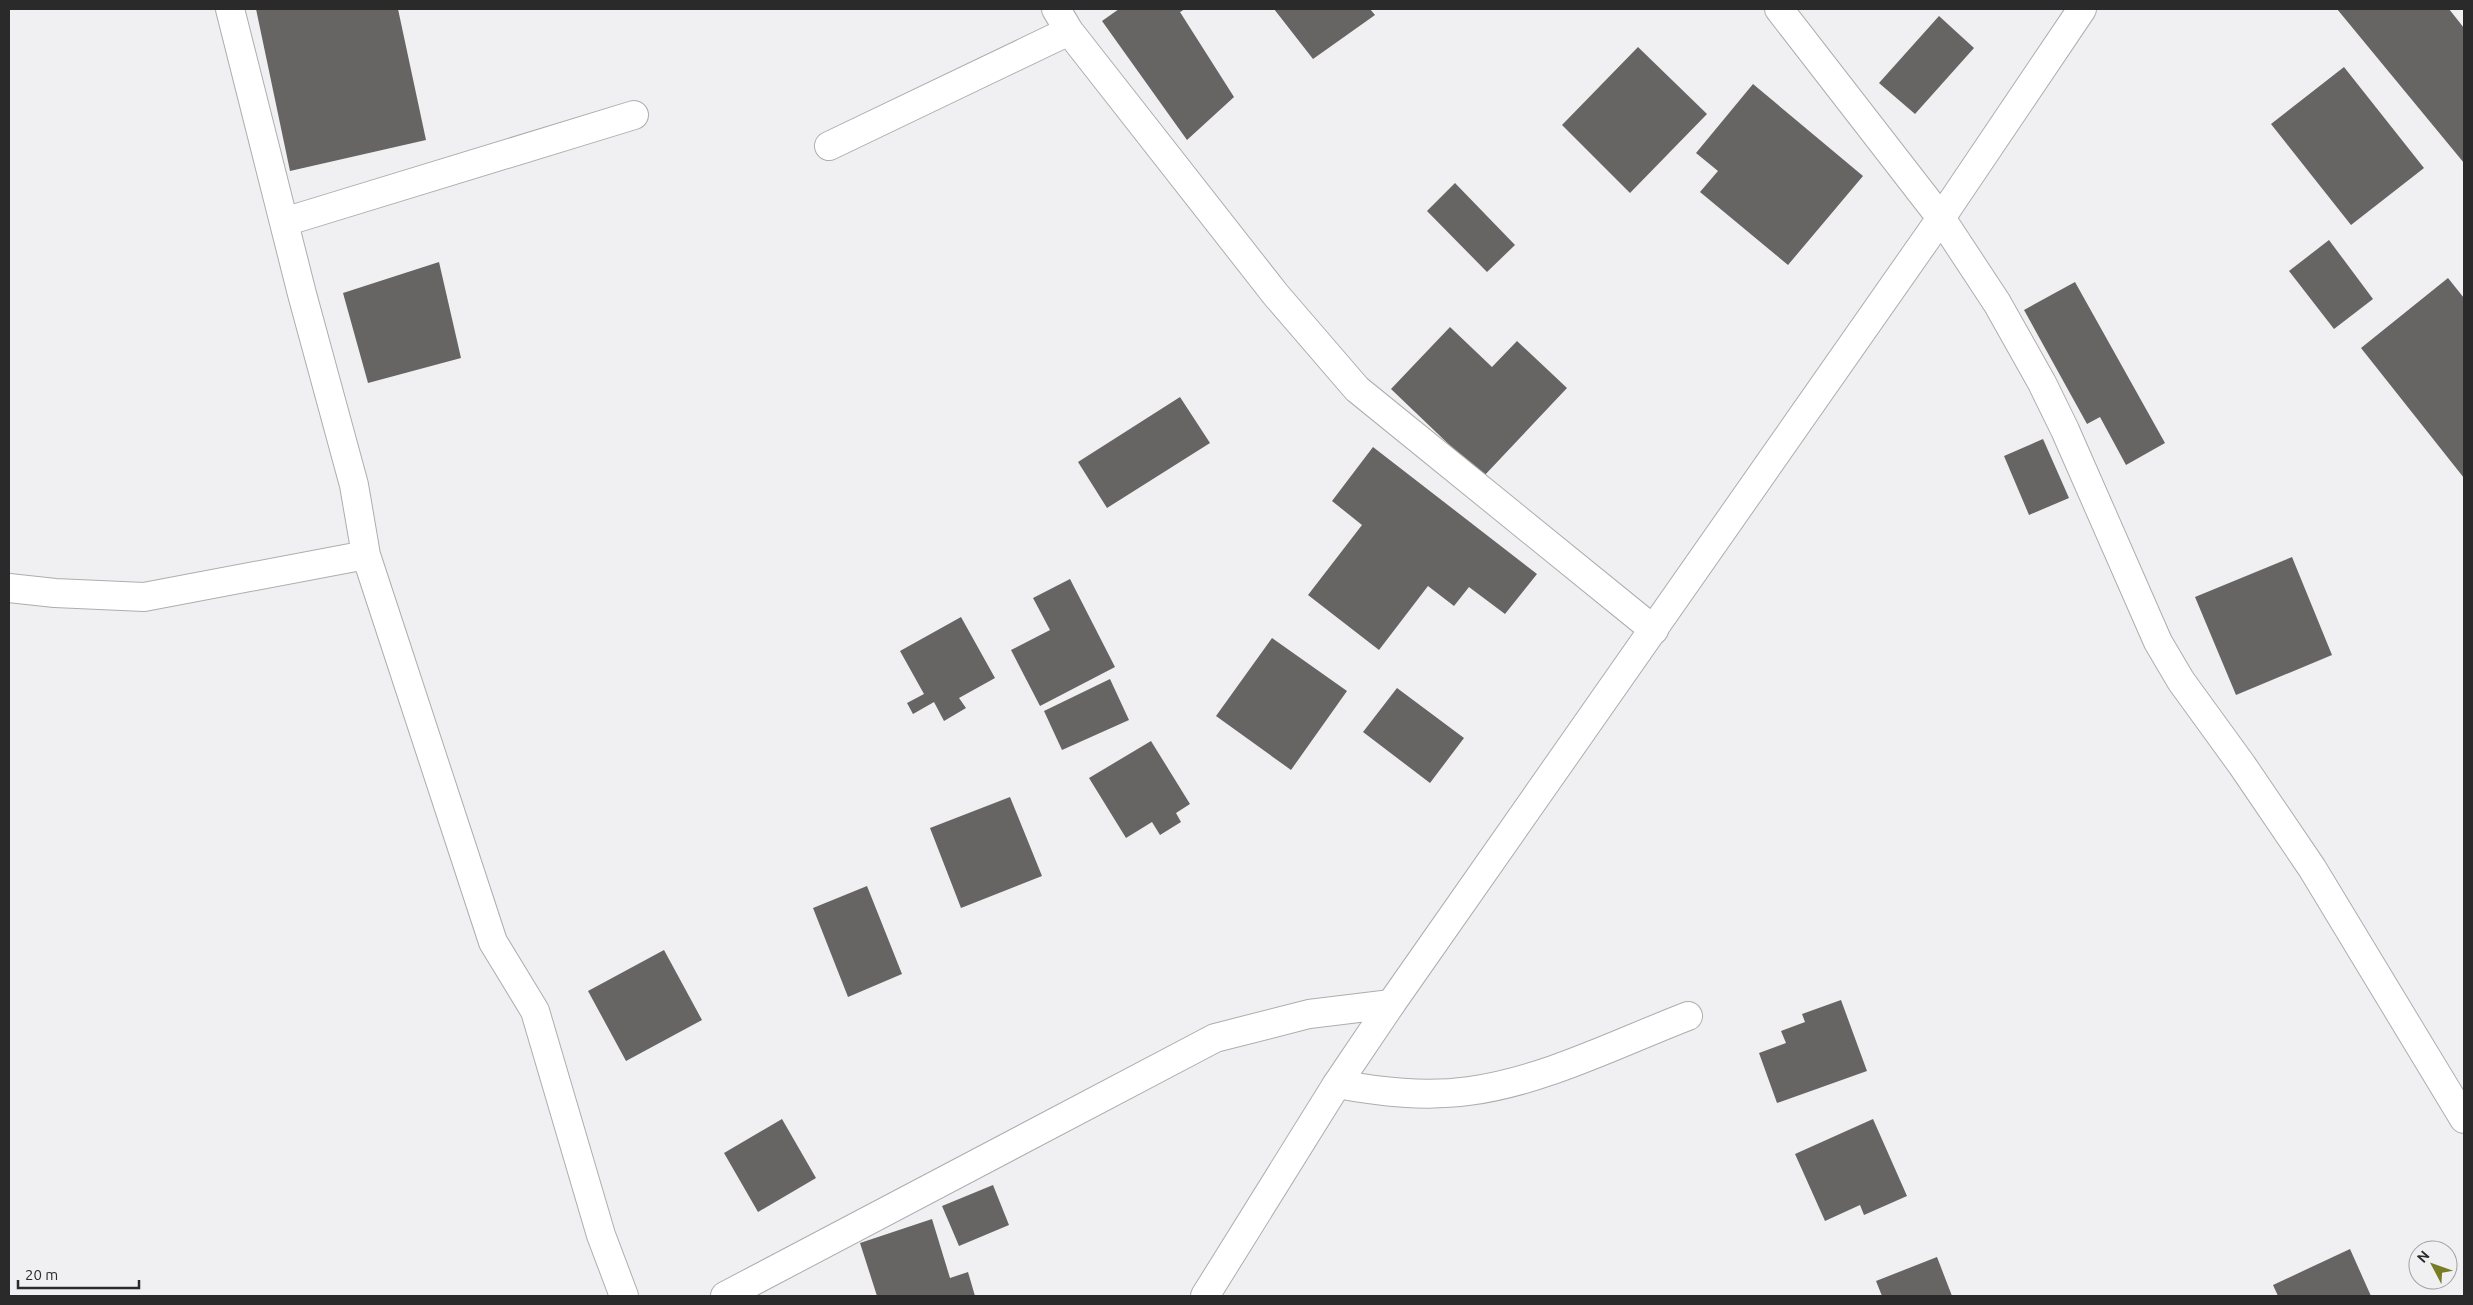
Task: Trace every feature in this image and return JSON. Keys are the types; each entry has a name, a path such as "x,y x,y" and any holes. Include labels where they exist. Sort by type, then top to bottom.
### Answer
{"street":[{"path":"230,9 354,485 366,555 493,942 536,1011 601,1235 624,1296"},
{"path":"1779,9 1941,218 1997,303 2042,383 2158,642 2181,681 2242,765 2312,868 2464,1120"},
{"path":"1205,1296 1337,1084 1390,1004 1941,218 2082,9"},
{"path":"829,146 1063,20 1276,295 1357,390 1654,630"},
{"path":"284,222 634,115"},
{"path":"9,588 55,594 144,597 366,555"},
{"path":"725,1296 1214,1038 1309,1014 1390,1004"},
{"path":"1337,1084 1377,1091 1407,1093 1469,1091 1540,1075 1688,1016"}],"building":[{"path":"256,9 398,9 426,140 290,171"},
{"path":"1119,9 1185,9 1180,12 1234,97 1187,140 1102,21"},
{"path":"1274,9 1370,9 1375,15 1313,59"},
{"path":"2337,9 2449,9 2464,28 2464,163"},
{"path":"1939,16 1974,48 1915,114 1879,83"},
{"path":"1638,47 1707,114 1630,193 1562,125"},
{"path":"2344,67 2424,168 2351,225 2271,124"},
{"path":"1753,84 1863,176 1788,265 1700,192 1718,171 1696,153"},
{"path":"1455,183 1515,245 1487,272 1427,211"},
{"path":"2329,240 2373,299 2334,329 2289,271"},
{"path":"439,262 461,358 368,383 343,293"},
{"path":"2448,278 2464,298 2464,478 2361,348"},
{"path":"2075,282 2165,443 2126,465 2100,417 2087,424 2024,310"},
{"path":"1450,327 1492,367 1517,341 1567,388 1483,477 1391,389"},
{"path":"1180,397 1210,443 1107,508 1078,462"},
{"path":"2043,439 2069,498 2029,515 2004,456"},
{"path":"1373,447 1537,574 1505,614 1469,587 1454,606 1428,586 1379,650 1308,595 1362,525 1332,501"},
{"path":"2292,557 2332,655 2236,695 2195,597"},
{"path":"1070,579 1115,667 1040,706 1011,650 1050,630 1033,598"},
{"path":"961,617 995,678 959,698 966,708 944,721 934,702 913,714 907,703 924,694 900,651"},
{"path":"1272,638 1347,691 1291,770 1216,716"},
{"path":"1110,679 1129,720 1062,750 1044,711"},
{"path":"1397,688 1464,738 1430,783 1363,732"},
{"path":"1151,741 1190,804 1176,813 1181,822 1160,835 1152,822 1126,838 1089,778"},
{"path":"1010,797 1042,876 961,908 930,828"},
{"path":"867,886 902,974 848,997 813,908"},
{"path":"664,950 702,1020 626,1061 588,991"},
{"path":"1841,1000 1867,1071 1777,1103 1759,1053 1786,1043 1781,1031 1805,1022 1802,1014"},
{"path":"782,1119 816,1178 758,1212 724,1153"},
{"path":"1873,1119 1907,1196 1864,1215 1860,1205 1825,1221 1795,1154"},
{"path":"993,1185 1009,1225 959,1246 942,1206"},
{"path":"932,1219 950,1278 968,1272 975,1296 877,1296 860,1243"},
{"path":"2350,1249 2371,1296 2278,1296 2273,1285"},
{"path":"1937,1257 1952,1296 1882,1296 1876,1281"}]}
